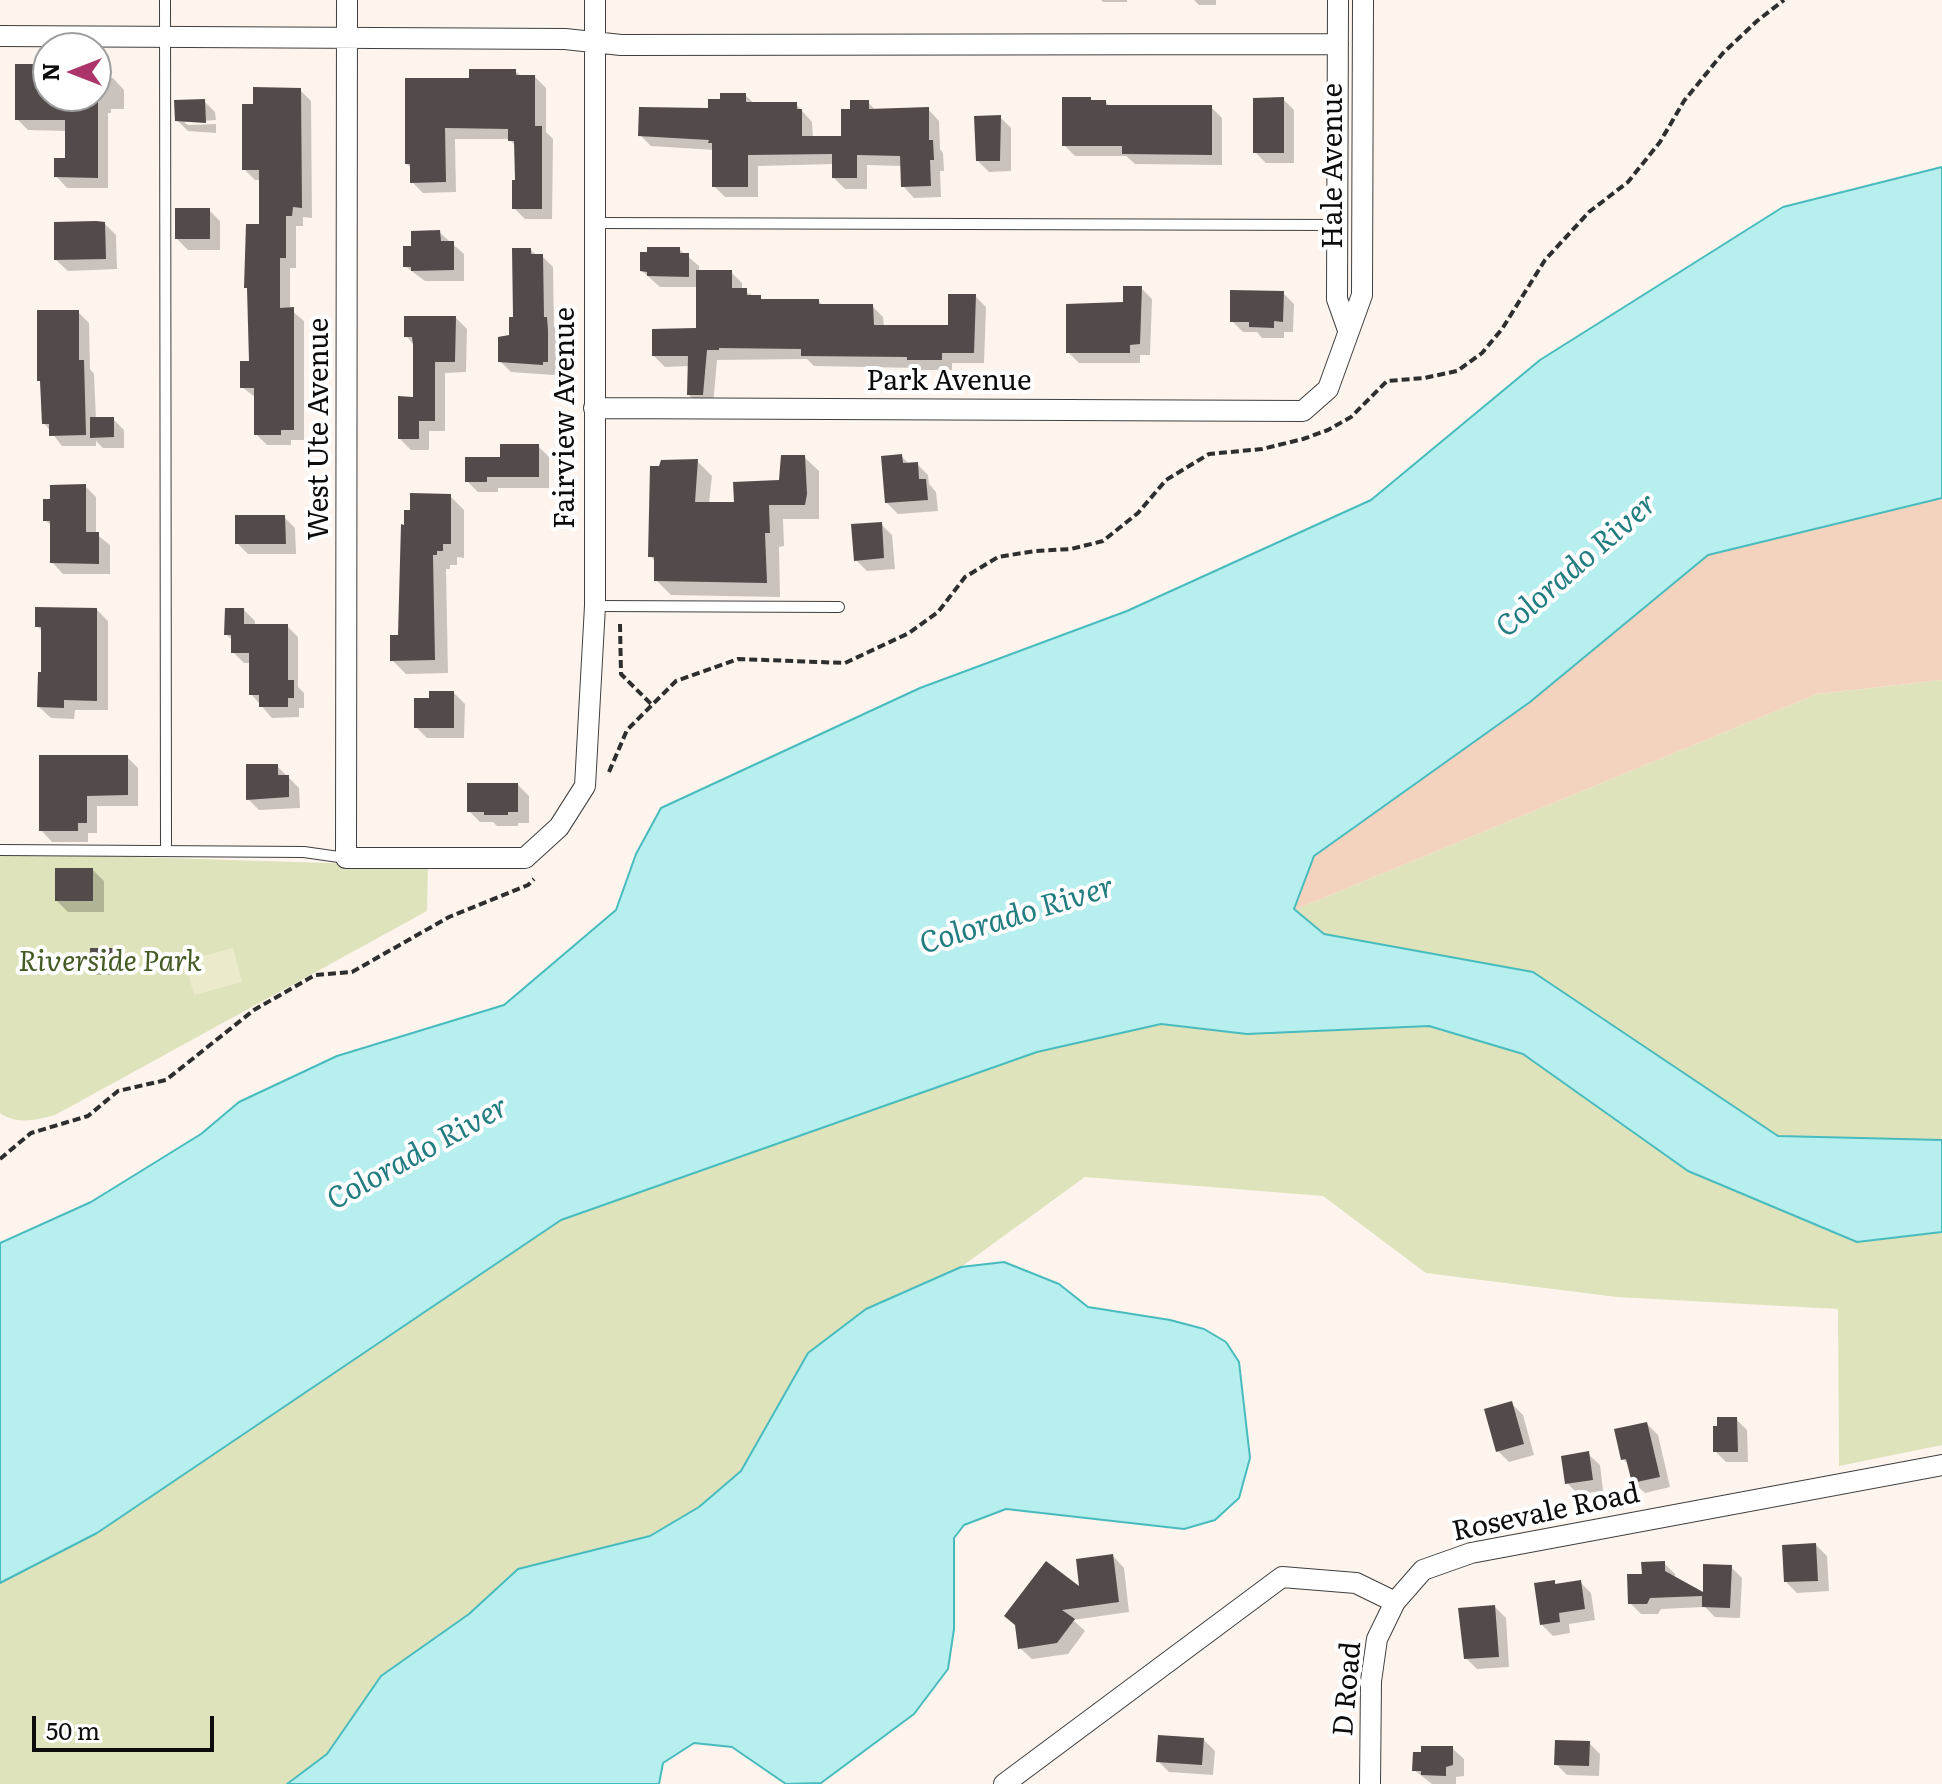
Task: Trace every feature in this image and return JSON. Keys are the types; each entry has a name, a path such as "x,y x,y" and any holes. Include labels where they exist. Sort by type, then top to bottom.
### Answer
{"street":[{"name":"West Ute Avenue","path":"346,858 347,0"},
{"name":"Fairview Avenue","path":"346,858 525,858 559,827 585,786 595,606 595,0"},
{"name":"Hale Avenue","path":"1338,0 1337,299 1348,330"},
{"name":"Hale Avenue","path":"1303,411 1328,389 1362,295 1363,0"},
{"path":"0,36 565,39 621,45 1338,44"},
{"name":"Park Avenue","path":"594,408 1303,411"},
{"name":"Rosevale Road","path":"1395,1602 1423,1570 1471,1553 1942,1465"},
{"path":"1004,1784 1282,1577 1356,1583 1395,1602"},
{"name":"D Road","path":"1370,1784 1371,1681 1377,1639 1395,1602"}],"lane":[{"path":"165,0 166,850"},
{"path":"595,223 1337,225"},
{"path":"595,606 839,607"},
{"path":"0,850 312,853 346,858"}],"path":[{"path":"608,774 627,730 676,681 738,659 845,663 909,633 938,612 965,577 998,557 1071,549 1103,541 1138,513 1166,480 1209,454 1262,449 1303,439 1351,417 1387,381 1457,371 1482,353 1502,329 1545,260 1589,212 1628,182 1660,142 1684,101 1723,53 1784,0"},
{"path":"620,606 621,674 652,705"},
{"path":"0,1159 31,1133 88,1116 118,1091 166,1080 254,1010 315,975 352,972 449,917 528,885 539,874"}],"green space":[{"path":"1942,680 1942,1140 1778,1136 1533,972 1324,934 1294,910 1817,694"},
{"name":"Riverside Park","path":"0,853 428,866 427,911 55,1115 20,1120 0,1113"},
{"path":"233,948 242,982 194,995 185,961"},
{"path":"1161,1024 1247,1034 1429,1026 1523,1054 1688,1171 1856,1242 1942,1232 1942,1445 1839,1466 1838,1309 1617,1297 1426,1273 1323,1196 1085,1177 961,1267 866,1309 808,1353 741,1471 699,1507 650,1536 518,1569 469,1614 381,1676 327,1754 287,1784 0,1784 0,1583 97,1533 561,1220 1037,1052"}],"sand":[{"path":"1942,498 1942,680 1817,694 1294,910 1314,856 1530,702 1708,555"}],"water":[{"name":"Colorado River","path":"1942,167 1942,498 1708,555 1530,702 1314,856 1294,909 1324,934 1533,972 1778,1136 1942,1140 1942,1232 1857,1242 1688,1171 1523,1054 1429,1026 1247,1034 1161,1024 1037,1052 561,1220 97,1533 0,1583 0,1243 91,1202 201,1134 239,1102 337,1056 504,1005 616,910 636,854 661,808 920,688 1127,611 1371,500 1540,360 1783,207"},
{"path":"1004,1262 1059,1284 1088,1307 1170,1320 1204,1329 1226,1342 1239,1362 1250,1458 1239,1498 1215,1520 1184,1529 1006,1509 964,1525 954,1538 954,1629 948,1669 914,1714 821,1783 786,1784 732,1747 694,1743 663,1763 659,1784 287,1784 327,1754 381,1676 469,1614 518,1569 650,1536 699,1507 741,1471 808,1353 866,1309 961,1267"}],"building":[{"path":"15,64 32,64 32,112 98,112 98,178 54,177 54,158 65,158 65,120 15,120"},
{"path":"469,69 516,69 516,75 535,75 535,126 542,126 542,209 512,209 514,141 508,141 508,129 445,128 446,182 410,183 410,164 405,164 405,78 469,78"},
{"path":"253,87 301,88 302,208 293,207 292,216 286,216 286,258 280,258 280,308 294,307 294,430 281,430 281,435 254,435 254,388 240,388 240,361 249,361 247,288 244,288 246,224 259,224 259,170 242,170 242,104 253,104"},
{"path":"720,93 746,93 746,102 797,102 797,109 802,109 802,136 841,136 841,109 850,109 850,100 869,100 869,109 929,107 929,140 933,140 934,160 930,160 931,186 901,187 900,156 857,155 857,178 832,178 832,154 748,155 748,187 712,187 712,143 708,143 709,140 638,136 639,107 708,108 708,99 720,99"},
{"path":"1062,97 1091,97 1091,100 1106,100 1106,105 1212,105 1212,155 1122,154 1122,146 1062,146"},
{"path":"1284,97 1284,153 1253,153 1253,98"},
{"path":"205,99 206,123 175,121 174,100"},
{"path":"1001,115 1000,161 976,161 974,116"},
{"path":"175,208 210,208 210,239 175,239"},
{"path":"54,222 105,222 106,259 54,260"},
{"path":"440,230 441,241 454,241 454,270 411,271 411,267 403,267 403,246 411,246 411,231"},
{"path":"647,247 680,247 680,253 689,253 689,277 647,276 647,272 640,271 640,252 647,252"},
{"path":"512,248 531,248 531,254 543,254 548,362 543,362 543,365 498,362 498,337 509,335 509,317 513,317"},
{"path":"696,270 732,270 732,288 747,288 747,295 761,295 761,299 819,299 819,304 873,304 874,325 948,325 948,294 976,294 974,353 942,353 942,360 907,360 907,357 801,356 801,349 719,348 707,350 703,395 687,395 688,356 652,356 652,329 696,328"},
{"path":"1123,286 1142,286 1140,344 1130,345 1130,353 1066,353 1066,304 1123,302"},
{"path":"1230,290 1284,291 1283,322 1274,321 1274,328 1249,327 1249,322 1230,322"},
{"path":"37,310 79,310 79,360 84,360 86,435 49,436 49,424 42,424 40,381 37,381"},
{"path":"404,316 456,316 455,362 435,362 435,421 419,421 419,439 398,439 398,396 413,397 413,345 412,337 404,337"},
{"path":"90,417 114,417 114,437 90,438"},
{"path":"500,444 539,444 539,477 487,477 487,482 465,482 465,457 500,457"},
{"path":"902,454 903,463 918,462 919,479 926,479 928,500 885,503 881,456"},
{"path":"781,455 805,455 807,494 805,505 769,505 770,533 765,533 767,583 654,581 654,557 648,557 650,466 659,466 661,460 698,459 695,502 734,502 733,482 779,480"},
{"path":"86,484 86,532 99,532 99,564 50,563 50,521 43,521 43,499 50,499 50,485"},
{"path":"410,493 451,494 451,544 443,544 443,551 433,555 435,660 390,661 390,635 398,635 401,524 404,525 404,510 410,510"},
{"path":"235,515 285,515 286,544 235,544"},
{"path":"882,522 884,558 854,561 851,524"},
{"path":"35,607 97,608 97,701 64,700 64,708 37,707 41,627 35,627"},
{"path":"225,608 244,608 244,624 288,624 288,680 294,680 294,698 288,698 288,707 259,707 259,695 249,695 249,653 231,653 231,635 224,635"},
{"path":"429,691 454,691 454,728 414,728 414,698 429,698"},
{"path":"39,755 128,755 128,795 87,796 87,823 78,823 78,831 39,831"},
{"path":"246,764 278,764 278,775 289,775 289,797 246,800"},
{"path":"467,783 518,783 518,812 484,815 484,812 467,812"},
{"path":"55,868 93,868 93,901 55,901"},
{"path":"90,948 116,948 116,971 90,971"},
{"path":"1512,1401 1524,1444 1496,1452 1484,1409"},
{"path":"1717,1417 1737,1417 1738,1452 1713,1452 1713,1426 1717,1426"},
{"path":"1647,1422 1660,1477 1632,1483 1626,1459 1621,1460 1614,1429"},
{"path":"1589,1451 1593,1480 1565,1484 1561,1456"},
{"path":"1816,1543 1818,1581 1784,1582 1782,1545"},
{"path":"1113,1554 1119,1602 1062,1610 1075,1619 1057,1643 1018,1649 1015,1625 1004,1616 1046,1561 1079,1586 1076,1559"},
{"path":"1665,1561 1665,1571 1703,1592 1703,1564 1732,1565 1730,1608 1702,1607 1702,1596 1650,1598 1647,1604 1628,1604 1627,1574 1642,1574 1641,1562"},
{"path":"1555,1580 1555,1584 1581,1580 1585,1609 1559,1613 1560,1622 1540,1625 1534,1583"},
{"path":"1495,1605 1499,1657 1464,1659 1458,1608"},
{"path":"1158,1735 1204,1738 1202,1765 1156,1762"},
{"path":"1555,1740 1590,1741 1589,1766 1554,1765"},
{"path":"1421,1746 1453,1746 1453,1765 1446,1767 1446,1776 1421,1775 1421,1771 1412,1771 1413,1752 1421,1752"}]}
